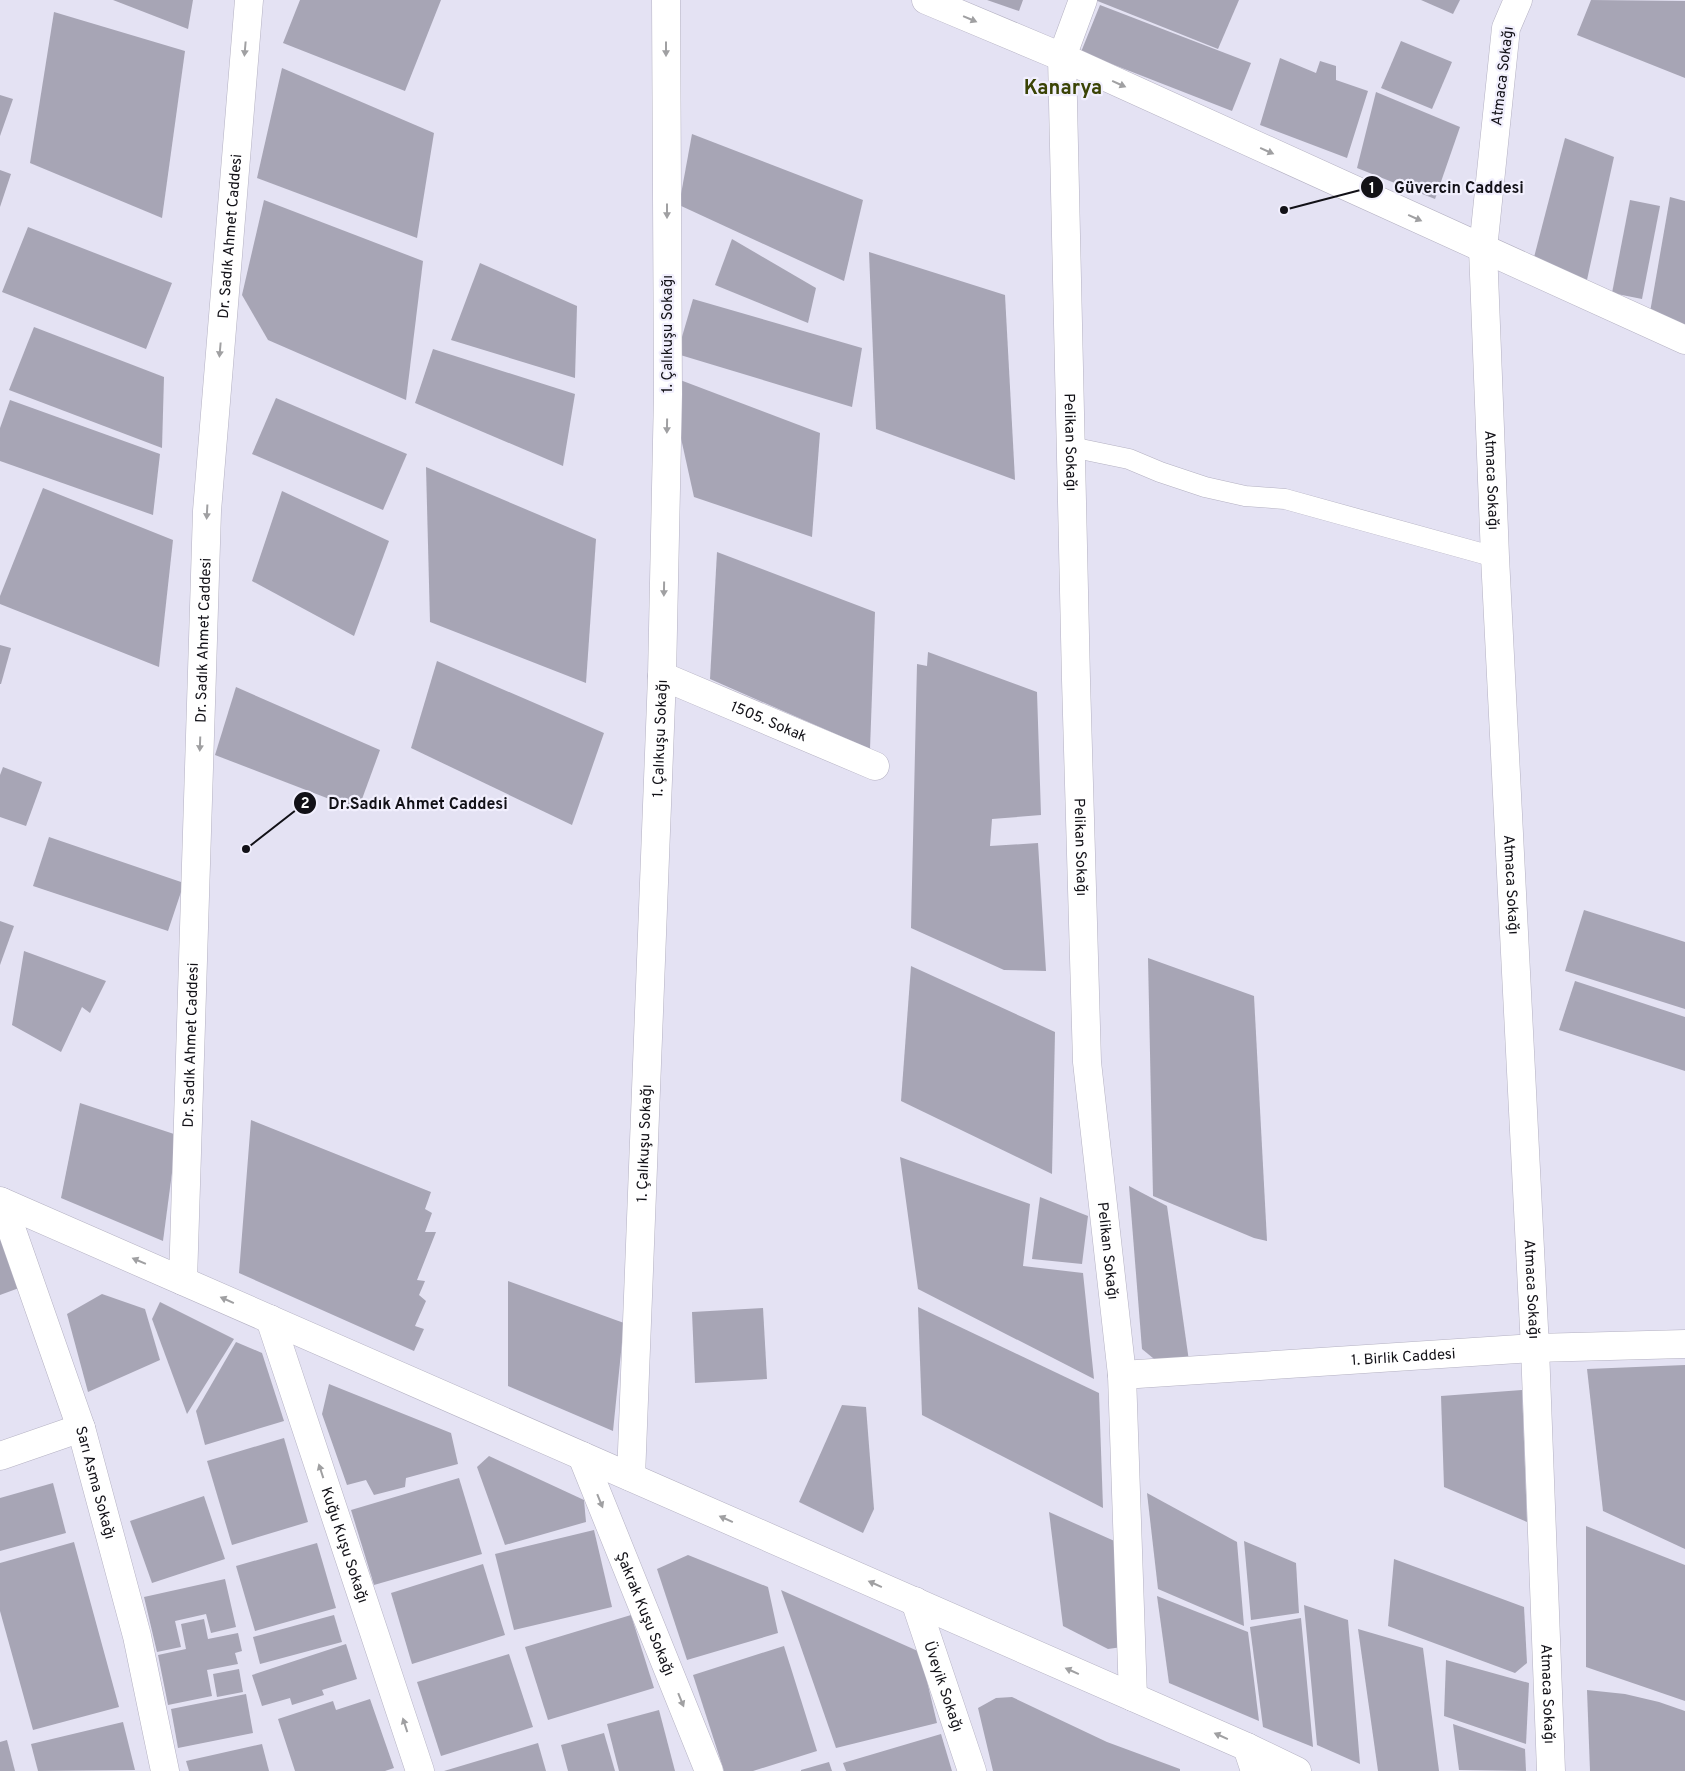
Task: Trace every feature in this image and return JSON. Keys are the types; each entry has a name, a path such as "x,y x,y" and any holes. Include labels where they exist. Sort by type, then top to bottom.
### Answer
{"street":[{"name":"Dr. Sadık Ahmet Caddesi","path":"183,1281 207,511 249,0"},
{"name":"1. Çalıkuşu Sokağı","path":"631,1477 662,676 668,394 666,0"},
{"path":"926,0 1062,58 1685,340"},
{"name":"Pelikan Sokağı","path":"1083,0 1062,58 1087,1062 1122,1375 1133,1697"},
{"name":"Atmaca Sokağı","path":"1518,0 1506,28 1483,249 1495,557 1535,1348 1551,1771"},
{"name":"1505. Sokak","path":"662,676 875,766"},
{"path":"1,1202 1133,1697 1251,1759 1297,1771"},
{"name":"Sarı Asma Sokağı","path":"1,1202 81,1428 136,1636 165,1771"},
{"name":"Kuğu Kuşu Sokağı","path":"270,1319 420,1771"},
{"name":"1. Birlik Caddesi","path":"1122,1375 1535,1348 1685,1344"},
{"path":"0,1456 81,1428"},
{"name":"Şakrak Kuşu Sokağı","path":"582,1456 709,1771"},
{"name":"Üveyik Sokağı","path":"915,1602 972,1771"}],"lane":[{"path":"1071,447 1129,459 1205,487 1245,496 1285,499 1495,557"}],"building":[{"path":"113,0 193,0 188,29"},
{"path":"300,0 441,0 405,91 283,43"},
{"path":"987,0 1023,0 1019,11"},
{"path":"1095,0 1239,0 1218,49"},
{"path":"1421,0 1460,0 1453,14"},
{"path":"1591,0 1685,1 1685,78 1577,35"},
{"path":"1100,5 1251,63 1232,111 1081,52"},
{"path":"54,12 185,51 162,218 30,163"},
{"path":"1401,41 1452,62 1432,109 1381,88"},
{"path":"1280,58 1316,73 1320,61 1336,66 1336,80 1368,91 1347,158 1260,125"},
{"path":"282,68 434,133 417,238 257,178"},
{"path":"1376,92 1460,127 1435,199 1357,168"},
{"path":"0,95 13,99 0,136"},
{"path":"692,134 863,200 844,281 679,205"},
{"path":"1565,138 1614,157 1585,289 1532,265"},
{"path":"0,170 11,174 0,207"},
{"path":"1670,197 1685,201 1685,332 1649,318"},
{"path":"264,200 423,261 406,400 268,340 242,295"},
{"path":"1630,200 1660,206 1642,299 1612,293"},
{"path":"28,227 172,283 146,349 2,292"},
{"path":"732,239 816,288 808,323 715,285"},
{"path":"869,252 1005,295 1015,480 876,429"},
{"path":"480,263 577,306 575,378 451,340"},
{"path":"693,299 862,348 852,407 677,354"},
{"path":"34,327 164,377 162,448 9,390"},
{"path":"433,349 575,394 563,466 415,403"},
{"path":"667,375 820,433 812,537 694,497"},
{"path":"276,398 407,454 383,510 252,454"},
{"path":"10,400 160,454 153,515 0,461 0,428"},
{"path":"426,467 596,539 586,683 430,622"},
{"path":"43,488 173,540 159,667 0,604 0,596"},
{"path":"282,491 389,541 354,636 252,581"},
{"path":"717,552 875,612 870,749 710,679"},
{"path":"0,645 11,648 1,684 0,684"},
{"path":"928,652 1037,692 1041,815 992,819 990,846 1038,843 1046,971 1004,970 911,928 917,664 927,666"},
{"path":"437,661 604,733 572,825 411,748"},
{"path":"236,687 380,750 358,810 215,755"},
{"path":"3,767 42,782 26,826 0,817 0,775"},
{"path":"49,837 184,883 168,931 33,886"},
{"path":"1584,910 1685,942 1685,1009 1565,971"},
{"path":"0,921 14,926 0,965"},
{"path":"24,951 106,981 90,1013 82,1007 61,1052 12,1025"},
{"path":"1148,958 1254,996 1267,1241 1254,1238 1153,1196"},
{"path":"911,966 1055,1032 1052,1174 901,1101"},
{"path":"1575,981 1685,1017 1685,1071 1559,1030"},
{"path":"80,1103 177,1135 163,1241 61,1198"},
{"path":"251,1120 431,1192 425,1209 432,1213 425,1232 436,1232 417,1280 425,1281 419,1295 426,1301 415,1326 424,1329 414,1351 239,1273"},
{"path":"900,1157 1030,1204 1023,1266 1083,1273 1094,1379 918,1289"},
{"path":"1129,1186 1167,1206 1189,1361 1159,1363 1142,1349"},
{"path":"1040,1197 1088,1216 1082,1264 1032,1259"},
{"path":"0,1238 19,1288 0,1295"},
{"path":"508,1281 624,1323 613,1431 508,1386"},
{"path":"102,1294 145,1309 160,1360 88,1392 67,1314"},
{"path":"160,1302 234,1339 187,1414 152,1319"},
{"path":"918,1307 1099,1393 1103,1508 922,1415"},
{"path":"763,1308 767,1379 695,1383 692,1312"},
{"path":"236,1342 262,1353 284,1421 205,1445 196,1411"},
{"path":"1685,1365 1685,1549 1603,1511 1587,1369"},
{"path":"329,1384 451,1433 458,1464 406,1478 405,1487 374,1495 366,1480 347,1485 322,1414"},
{"path":"1522,1390 1527,1522 1444,1487 1441,1396"},
{"path":"842,1405 866,1407 874,1509 863,1533 799,1502"},
{"path":"284,1438 308,1522 232,1545 207,1461"},
{"path":"489,1456 584,1500 586,1522 505,1545 477,1467"},
{"path":"459,1478 482,1554 374,1585 351,1510"},
{"path":"53,1483 66,1533 0,1551 0,1498"},
{"path":"1147,1493 1237,1542 1244,1626 1158,1589"},
{"path":"204,1496 225,1559 152,1583 130,1521"},
{"path":"1049,1512 1119,1543 1122,1647 1108,1649 1063,1626"},
{"path":"1586,1526 1685,1565 1685,1701 1586,1667"},
{"path":"594,1530 612,1607 514,1630 495,1554"},
{"path":"1244,1541 1296,1563 1299,1613 1251,1620"},
{"path":"74,1542 119,1707 33,1730 0,1611 0,1563"},
{"path":"317,1543 336,1608 255,1631 236,1566"},
{"path":"688,1555 768,1587 778,1633 687,1660 657,1569"},
{"path":"1394,1559 1524,1607 1527,1663 1515,1673 1388,1626"},
{"path":"483,1564 505,1635 412,1664 391,1593"},
{"path":"225,1579 236,1627 211,1633 206,1614 175,1621 181,1647 157,1652 144,1597"},
{"path":"781,1590 920,1652 937,1723 836,1748"},
{"path":"1157,1596 1248,1632 1259,1721 1169,1683"},
{"path":"1304,1605 1348,1620 1360,1764 1317,1745"},
{"path":"334,1615 342,1642 260,1664 253,1637"},
{"path":"631,1615 654,1688 548,1720 525,1647"},
{"path":"1301,1618 1313,1747 1263,1727 1250,1627"},
{"path":"204,1619 208,1639 238,1633 242,1651 235,1653 238,1664 207,1670 212,1696 168,1705 158,1655 186,1649 181,1624"},
{"path":"1358,1629 1423,1648 1439,1771 1378,1771"},
{"path":"346,1644 357,1679 322,1690 324,1695 292,1705 290,1698 262,1706 252,1675"},
{"path":"784,1646 817,1751 753,1771 724,1771 693,1675"},
{"path":"509,1654 533,1727 441,1756 417,1682"},
{"path":"1446,1660 1529,1683 1526,1744 1444,1716"},
{"path":"239,1669 243,1692 217,1697 213,1674"},
{"path":"1587,1690 1625,1694 1659,1702 1685,1711 1685,1771 1590,1771"},
{"path":"246,1694 253,1733 178,1748 171,1709"},
{"path":"1012,1697 1107,1742 1180,1769 1180,1771 993,1771 978,1708 996,1698"},
{"path":"370,1699 394,1768 385,1771 295,1771 278,1719 333,1701 336,1710"},
{"path":"659,1710 675,1771 619,1771 607,1724"},
{"path":"123,1722 135,1770 38,1771 31,1744"},
{"path":"1453,1724 1525,1749 1526,1771 1459,1770"},
{"path":"604,1733 615,1771 568,1771 561,1745"},
{"path":"941,1734 952,1771 846,1771 843,1763"},
{"path":"7,1740 15,1771 0,1771 0,1742"},
{"path":"538,1743 546,1771 444,1771"},
{"path":"262,1744 269,1771 189,1771 186,1761"},
{"path":"829,1762 832,1771 801,1771 801,1770"}],"place":[{"name":"Güvercin Caddesi","path":"1284,210"},
{"name":"Dr.Sadık Ahmet Caddesi","path":"246,849"}],"district":[{"name":"Kanarya","path":"1063,87"}]}
